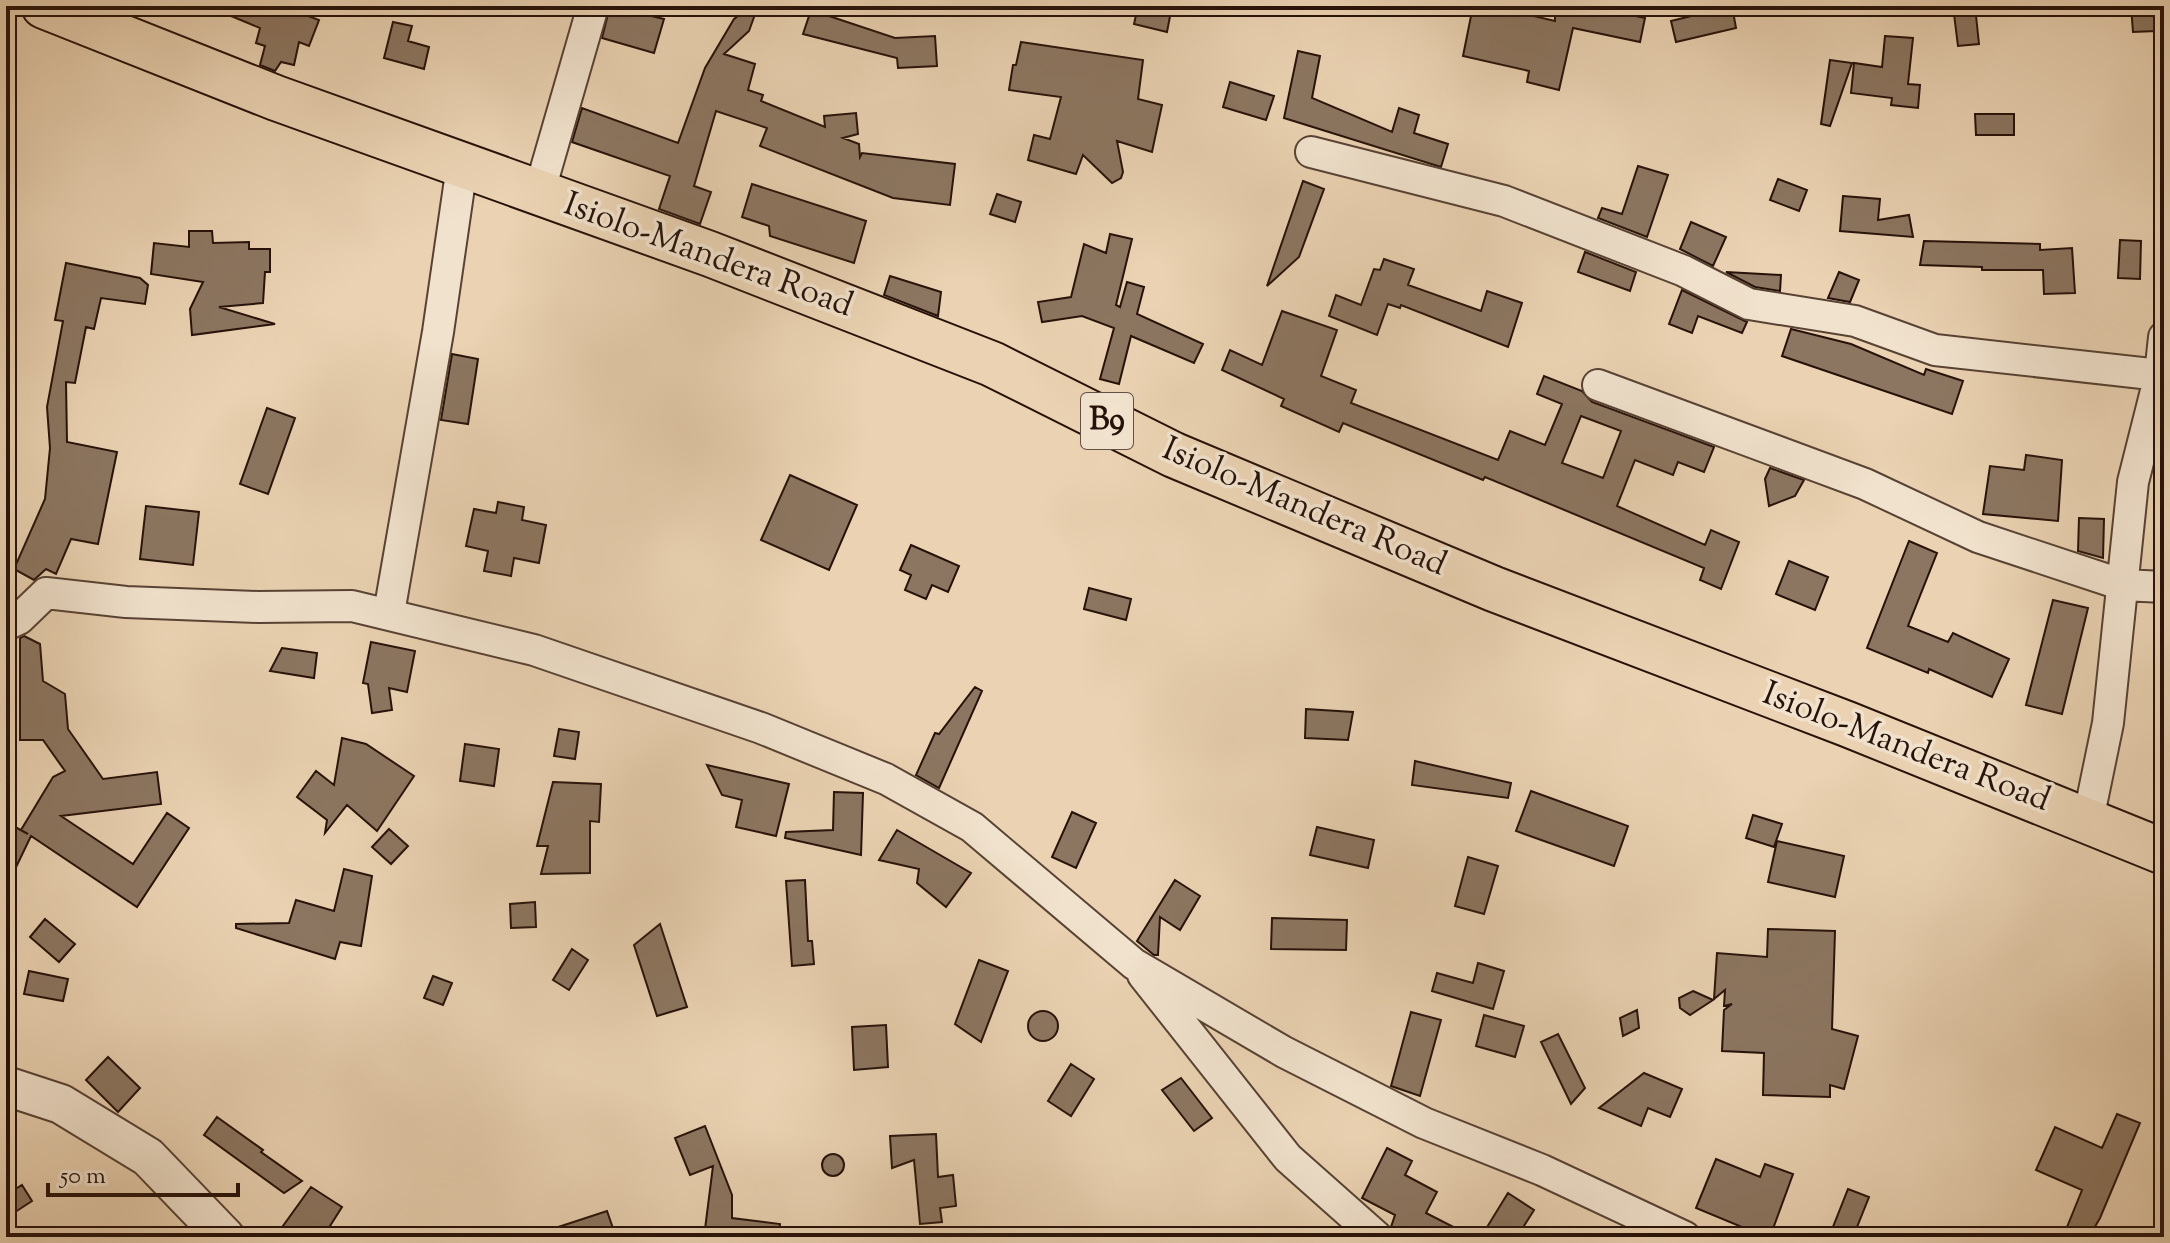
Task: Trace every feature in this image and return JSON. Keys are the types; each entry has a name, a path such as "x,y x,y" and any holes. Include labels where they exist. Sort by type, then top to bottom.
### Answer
{"highway":[{"name":"Isiolo-Mandera Road","path":"44,6 276,98 816,294 992,364 1174,455 1494,589 2164,852"}],"street":[{"path":"539,193 593,6"},
{"path":"1311,152 1504,201 1684,271 1749,304 1855,321 1935,350 2160,375"},
{"path":"389,613 438,332 462,166"},
{"path":"2088,820 2108,723 2133,482 2160,375 2164,337"},
{"path":"1598,385 1865,484 1978,537 2123,585 2164,587"},
{"path":"6,625 19,619 46,593 126,602 258,607 352,606 534,650 761,728 886,779 972,827 1134,964 1284,1052 1424,1123 1542,1170 1685,1237"},
{"path":"1134,964 1288,1158 1360,1231"},
{"path":"6,1086 61,1104 148,1157 225,1237"}],"building":[{"path":"207,6 282,6 319,20 309,46 299,42 294,65 281,62 275,71 260,65 265,46 256,43 260,28"},
{"path":"610,6 664,19 654,53 602,38"},
{"path":"751,6 758,6 749,31 724,54 755,64 748,90 763,95 761,101 825,127 824,116 856,113 858,134 843,138 859,144 860,157 862,153 955,164 950,205 893,198 760,146 767,128 716,111 694,186 711,192 700,224 659,209 670,176 572,142 582,108 678,143 705,68 734,19"},
{"path":"1138,6 1172,6 1167,32 1134,24"},
{"path":"1473,6 1508,6 1508,10 1555,21 1555,6 1590,6 1645,18 1640,42 1573,28 1559,90 1527,82 1529,71 1463,56"},
{"path":"1732,6 1736,28 1676,42 1671,21"},
{"path":"1953,6 1975,6 1979,44 1958,46"},
{"path":"2131,6 2154,6 2156,31 2133,32"},
{"path":"811,10 895,38 935,36 937,66 898,68 897,58 803,34"},
{"path":"393,22 412,26 408,41 429,47 424,69 384,58"},
{"path":"1885,36 1913,38 1908,84 1920,85 1918,108 1891,105 1892,98 1851,93 1854,63 1882,67"},
{"path":"1021,42 1143,60 1138,99 1162,105 1152,152 1117,141 1123,172 1121,178 1112,183 1083,155 1076,174 1028,160 1034,135 1050,139 1061,97 1009,90"},
{"path":"1298,51 1320,56 1312,98 1392,132 1399,108 1419,115 1414,133 1448,144 1441,167 1284,118"},
{"path":"1830,60 1852,63 1830,126 1821,124"},
{"path":"1230,82 1274,96 1266,120 1223,107"},
{"path":"1975,114 2014,114 2014,135 1976,135"},
{"path":"1638,166 1668,175 1647,237 1598,218 1602,208 1622,214"},
{"path":"1778,179 1807,190 1799,211 1770,200"},
{"path":"1303,181 1324,189 1299,257 1267,286"},
{"path":"752,184 866,221 854,263 770,236 769,226 742,217"},
{"path":"997,194 1021,202 1015,222 990,214"},
{"path":"1843,196 1880,199 1878,220 1909,215 1913,237 1840,231"},
{"path":"1691,222 1726,237 1713,266 1680,249"},
{"path":"189,231 212,231 213,243 249,242 249,249 270,249 270,272 265,272 263,303 219,307 275,324 192,335 190,309 203,282 151,274 154,243 189,247"},
{"path":"1110,234 1132,239 1116,305 1120,307 1127,282 1144,287 1137,314 1203,344 1194,363 1131,336 1119,384 1100,379 1114,328 1082,316 1042,322 1038,302 1071,297 1084,244 1106,253"},
{"path":"2120,240 2141,241 2140,279 2118,278"},
{"path":"1924,241 2040,244 2040,250 2072,248 2075,293 2044,294 2043,270 1982,270 1982,267 1920,265"},
{"path":"1585,252 1636,272 1630,291 1578,272"},
{"path":"1384,259 1414,269 1408,285 1481,311 1487,291 1522,303 1508,347 1401,305 1400,308 1388,304 1377,335 1329,316 1336,295 1361,305 1374,269 1380,270"},
{"path":"66,263 140,278 148,285 145,304 101,298 94,329 86,327 75,383 66,382 67,442 117,452 98,544 71,539 56,574 46,569 34,580 14,569 45,499 50,448 47,407 63,321 55,320"},
{"path":"1726,272 1781,275 1780,291 1755,287"},
{"path":"1839,272 1859,280 1850,302 1828,298"},
{"path":"890,276 941,292 938,316 884,295"},
{"path":"1682,290 1747,322 1742,333 1698,316 1692,333 1669,324"},
{"path":"1282,311 1337,330 1321,376 1356,390 1351,403 1498,460 1510,431 1545,445 1562,404 1537,394 1544,376 1582,391 1592,402 1714,447 1704,472 1678,462 1673,475 1635,460 1617,506 1705,545 1711,530 1739,542 1721,589 1700,580 1704,568 1485,477 1483,480 1343,423 1339,432 1281,406 1284,399 1222,370 1230,350 1262,365","holes":["1581,416 1621,431 1603,478 1562,463"]},
{"path":"1791,329 1851,344 1924,375 1926,369 1963,381 1952,414 1782,356"},
{"path":"452,354 478,359 468,424 441,420"},
{"path":"267,408 295,418 268,494 240,484"},
{"path":"2026,455 2062,460 2058,521 1983,514 1990,466 2024,470"},
{"path":"1770,468 1804,480 1795,496 1769,506 1765,479"},
{"path":"790,475 857,505 829,570 761,540"},
{"path":"498,502 524,507 522,520 546,525 539,563 514,558 511,576 484,571 488,551 466,546 474,509 496,513"},
{"path":"146,506 199,512 193,565 140,559"},
{"path":"2079,518 2104,519 2103,558 2078,551"},
{"path":"1909,541 1937,553 1908,626 1948,642 1953,633 2009,659 1992,697 1929,669 1928,673 1867,648"},
{"path":"911,545 959,566 948,592 932,585 926,599 905,590 911,575 900,570"},
{"path":"1789,561 1828,577 1815,610 1776,594"},
{"path":"1089,588 1131,599 1126,620 1084,609"},
{"path":"2053,600 2088,608 2062,714 2026,705"},
{"path":"24,636 40,644 43,681 65,694 68,729 103,779 157,772 161,804 61,816 133,864 167,813 189,828 137,907 31,836 6,888 6,822 28,834 21,830 53,777 65,771 43,740 20,740 20,638"},
{"path":"371,642 415,651 407,692 389,688 392,710 372,713 368,684 363,683"},
{"path":"282,648 317,653 314,678 270,671"},
{"path":"975,687 982,691 939,788 916,775 935,733 939,734"},
{"path":"1306,709 1353,712 1348,740 1305,738"},
{"path":"559,729 579,732 575,759 554,756"},
{"path":"342,738 366,744 414,776 377,831 347,805 325,833 327,820 297,797 316,771 334,785"},
{"path":"465,744 499,749 494,786 460,781"},
{"path":"1415,761 1511,783 1508,798 1412,785"},
{"path":"707,765 789,784 776,836 736,827 742,800 722,795"},
{"path":"553,782 601,784 599,822 590,821 590,873 541,874 548,846 537,846"},
{"path":"1531,791 1628,826 1614,866 1516,831"},
{"path":"834,792 863,793 861,855 785,838 786,832 833,830"},
{"path":"1072,812 1096,823 1076,868 1052,857"},
{"path":"1753,815 1782,824 1774,847 1746,838"},
{"path":"1317,827 1374,840 1368,868 1310,855"},
{"path":"389,829 408,846 391,864 372,847"},
{"path":"897,830 971,873 946,907 917,883 919,869 879,860"},
{"path":"1777,841 1844,856 1835,897 1768,882"},
{"path":"1468,857 1498,866 1484,914 1455,906"},
{"path":"344,869 372,876 361,946 340,942 335,959 236,928 236,924 289,923 296,900 334,911"},
{"path":"805,880 808,941 812,941 814,964 792,966 786,881"},
{"path":"1175,880 1200,896 1180,930 1160,917 1158,955 1154,955 1137,941"},
{"path":"535,902 536,927 511,928 510,904"},
{"path":"1272,918 1347,920 1346,950 1271,949"},
{"path":"45,919 75,944 59,962 30,937"},
{"path":"660,924 687,1007 657,1016 634,945"},
{"path":"1768,929 1835,931 1832,1029 1858,1036 1844,1089 1830,1085 1830,1097 1763,1095 1764,1053 1722,1051 1724,1010 1732,1004 1724,1006 1725,990 1714,999 1717,953 1767,957"},
{"path":"572,949 588,960 569,990 553,980"},
{"path":"979,960 1008,971 981,1042 955,1024"},
{"path":"1478,963 1504,971 1493,1009 1432,991 1437,973 1473,983"},
{"path":"29,971 68,979 63,1001 24,994"},
{"path":"433,976 452,983 443,1005 424,998"},
{"path":"1693,991 1713,1000 1690,1015 1680,1008 1679,998"},
{"path":"1637,1010 1639,1028 1623,1036 1620,1018"},
{"path":"1043,1011 1049,1012 1057,1020 1057,1032 1049,1040 1043,1041 1037,1040 1029,1032 1028,1026 1029,1020 1037,1012"},
{"path":"1411,1012 1441,1020 1420,1096 1391,1086"},
{"path":"1484,1015 1524,1026 1515,1057 1476,1046"},
{"path":"886,1025 888,1067 854,1070 852,1027"},
{"path":"1558,1034 1585,1088 1571,1104 1541,1042"},
{"path":"108,1057 140,1088 118,1112 86,1080"},
{"path":"1071,1064 1094,1079 1071,1116 1048,1101"},
{"path":"1644,1073 1682,1089 1670,1117 1648,1108 1641,1126 1599,1108"},
{"path":"1181,1078 1212,1118 1194,1131 1162,1090"},
{"path":"2117,1114 2140,1123 2100,1218 2089,1237 2063,1237 2082,1190 2036,1170 2055,1127 2102,1148"},
{"path":"217,1117 302,1181 284,1193 204,1135"},
{"path":"705,1126 732,1195 732,1218 780,1224 779,1237 704,1237 713,1166 690,1175 675,1138"},
{"path":"936,1134 938,1177 953,1175 956,1206 940,1208 942,1222 920,1224 914,1160 892,1168 890,1136"},
{"path":"1387,1148 1412,1161 1405,1175 1437,1192 1426,1213 1473,1237 1411,1237 1391,1227 1395,1215 1362,1198"},
{"path":"833,1154 841,1157 844,1165 841,1173 833,1176 825,1173 822,1165 825,1157"},
{"path":"1716,1159 1760,1177 1765,1164 1793,1174 1770,1237 1740,1232 1742,1227 1696,1208"},
{"path":"22,1185 32,1201 6,1218 6,1195"},
{"path":"311,1187 342,1207 323,1237 275,1237"},
{"path":"1848,1189 1869,1197 1853,1237 1829,1237"},
{"path":"1508,1193 1534,1210 1517,1237 1481,1237"},
{"path":"607,1211 616,1237 541,1237 540,1233"}]}
